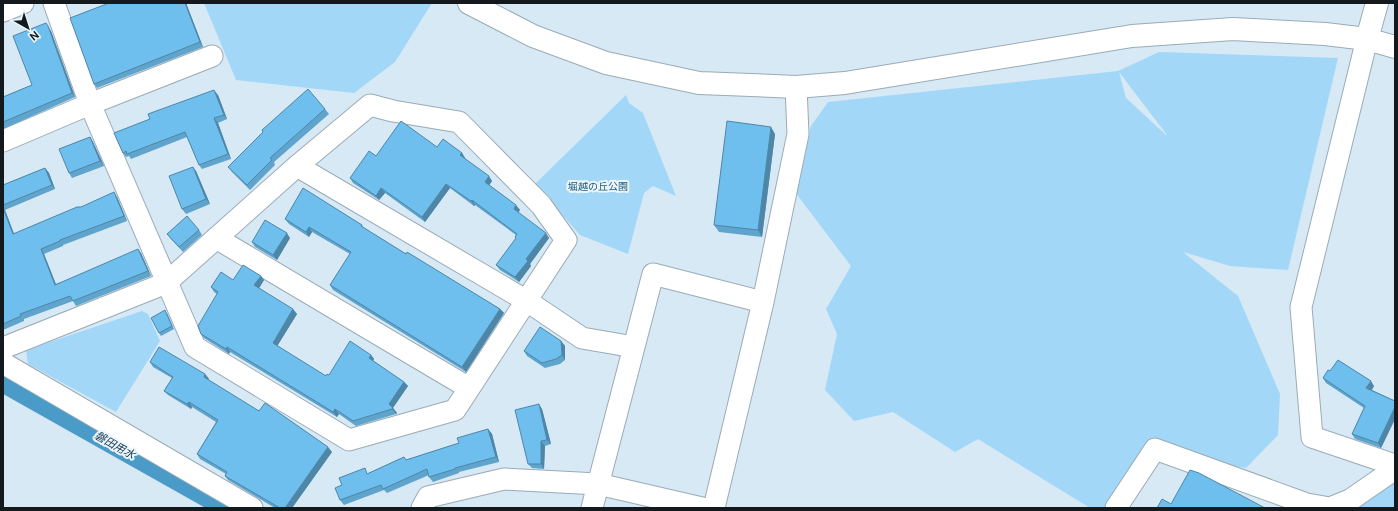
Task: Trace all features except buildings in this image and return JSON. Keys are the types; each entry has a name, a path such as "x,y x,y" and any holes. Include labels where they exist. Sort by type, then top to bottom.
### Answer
{"street":[{"path":"3,12 23,3"},
{"path":"3,348 166,282 297,166 370,105 393,111 459,122 540,205 566,240 455,410 350,440 195,347 166,282 90,104 54,3"},
{"path":"469,3 533,36 606,63 699,83 796,87 845,83 1132,36 1233,29 1325,34 1367,39 1395,48"},
{"path":"1378,3 1367,39 1301,308 1312,437 1395,465"},
{"path":"3,141 90,104 212,56"},
{"path":"714,508 763,302 798,134 796,87"},
{"path":"297,166 527,301 582,338 634,347"},
{"path":"216,238 469,388"},
{"path":"592,508 653,274 763,302"},
{"path":"3,363 252,508"},
{"path":"1116,508 1155,449 1307,504 1330,508 1350,500 1395,469"},
{"path":"422,508 428,497 504,479 598,484 702,508"}],"green space":[{"path":"204,3 432,3 395,62 354,93 236,80"},
{"path":"1159,52 1338,58 1288,270 1230,266 1183,252 1238,296 1280,394 1278,435 1246,468 1145,450 1115,508 1090,508 978,439 955,452 893,412 854,421 825,390 837,334 826,309 851,266 795,192 811,126 828,102 1118,71","holes":["1119,72 1167,135 1126,98"]},
{"name":"堀越の丘公園","path":"626,95 629,103 643,113 676,196 653,186 644,193 628,254 580,235 535,184"},
{"path":"142,311 148,314 160,341 116,412 28,364 26,350"},
{"path":"1395,480 1395,508 1357,508"}],"waterway":[{"name":"磐田用水","path":"3,382 227,508"}]}
